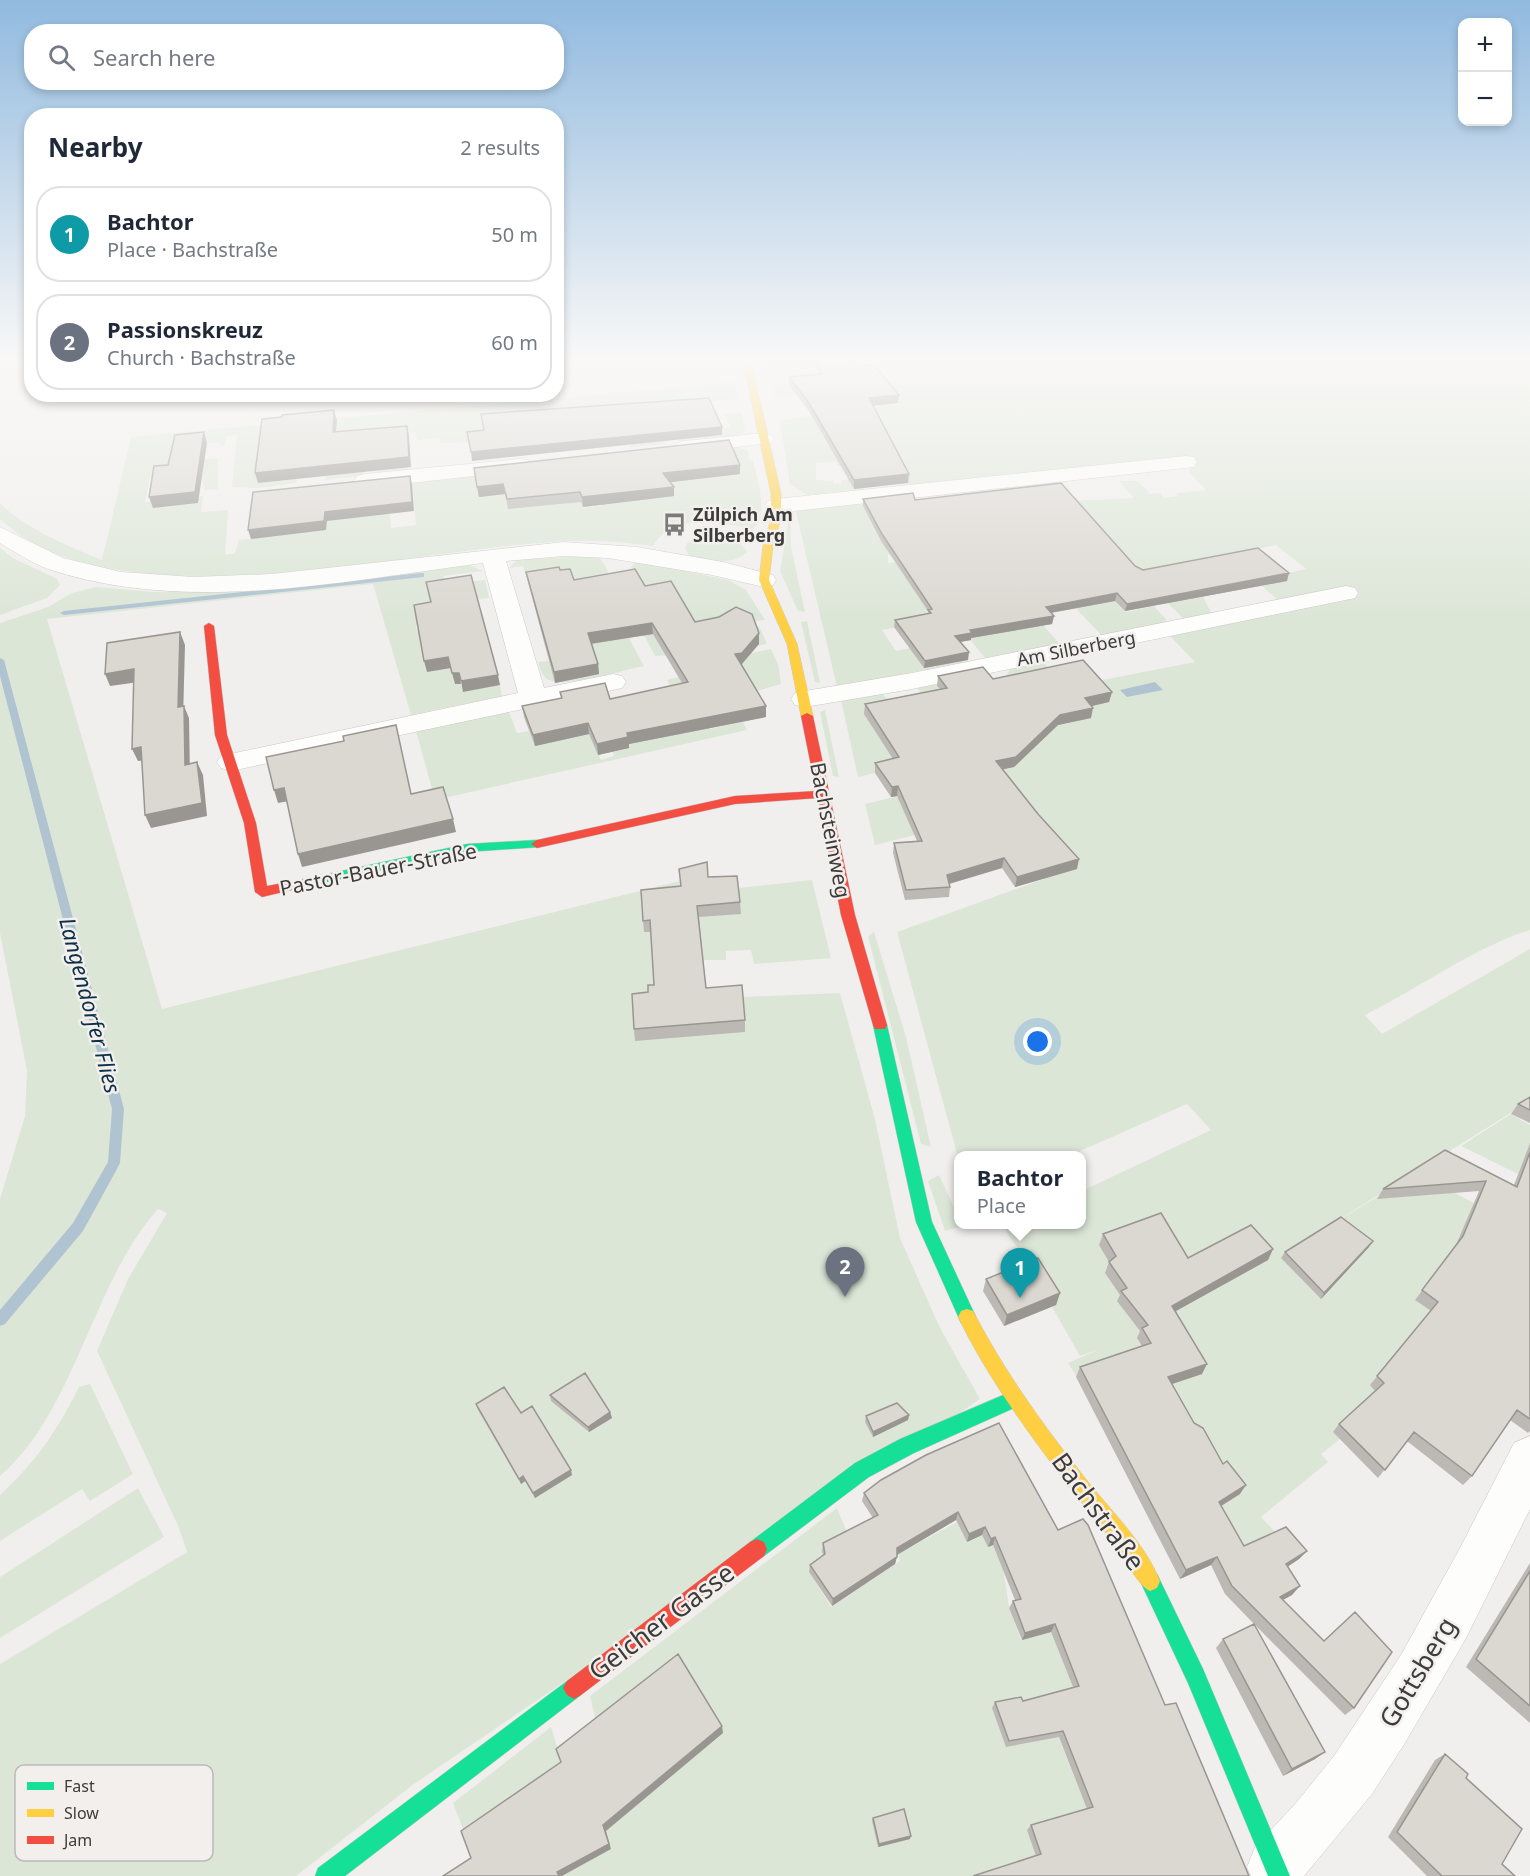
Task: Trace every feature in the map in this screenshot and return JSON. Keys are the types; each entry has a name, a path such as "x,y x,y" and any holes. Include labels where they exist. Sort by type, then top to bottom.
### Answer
{"street":[{"path":"666,449 719,444"},
{"path":"0,534 30,552 73,571 104,578 154,583 269,581 565,549 611,550 721,569 764,580 776,506 765,444"},
{"path":"776,506 1186,462"},
{"path":"350,483 539,463"},
{"path":"493,555 533,698"},
{"name":"Bachsteinweg","path":"764,580 787,628 805,699 848,915 877,1014 908,1156"},
{"name":"Am Silberberg","path":"805,699 912,681 1346,592"},
{"path":"209,626 221,735 231,762 613,682"},
{"name":"Pastor-Bauer-Straße","path":"231,762 249,823 262,892 467,848 548,843 735,800 824,794"},
{"name":"Bachstraße","path":"908,1156 924,1222 943,1269 988,1360 1139,1559 1196,1676 1277,1871"},
{"name":"Geicher Gasse","path":"326,1876 862,1470 907,1446 1015,1398"},
{"name":"Gottsberg","path":"1277,1871 1350,1780 1411,1685 1457,1606 1530,1459"}],"green space":[{"path":"129,444 204,444 179,446 187,461 218,458 218,489 204,490 202,473 150,478 145,502 203,496 201,512 228,510 225,555 235,553 239,540 267,537 267,534 328,520 368,516 389,503 391,528 416,525 413,493 390,482 492,472 517,493 581,500 583,508 600,506 711,449 738,447 748,451 749,460 753,461 762,507 761,516 753,529 727,524 699,522 686,524 662,535 653,546 605,541 576,541 276,573 194,576 118,570 52,552 0,519 0,503 9,512 34,528 102,560"},
{"path":"236,444 373,444 362,476 326,480 325,465 296,469 297,483 258,488 232,487"},
{"path":"374,444 407,444 408,469 403,472 377,474"},
{"path":"629,444 665,444 630,447"},
{"path":"784,444 1530,444 1530,930 1466,958 1365,1015 1382,1034 1530,949 1530,1101 1319,1232 1417,1173 1474,1203 1441,1301 1424,1288 1415,1300 1431,1311 1395,1369 1369,1407 1338,1440 1321,1454 1328,1462 1261,1517 1279,1536 1238,1554 1077,1377 1068,1363 1098,1350 1080,1356 1052,1307 1056,1305 1005,1229 1086,1229 1086,1189 1211,1130 1187,1104 1080,1151 956,1151 897,932 1044,879 988,817 875,845 865,804 938,786 976,749 858,777 841,700 882,692 886,698 940,721 915,685 950,678 973,709 1005,678 1012,666 1042,660 1053,674 1092,682 1195,662 1169,635 1279,601 1262,586 1286,581 1280,575 1306,569 1276,545 1252,550 1165,580 1186,600 1203,597 1212,614 1184,619 1136,573 1096,604 1115,601 1126,612 1154,606 1166,619 1165,623 1102,636 1051,582 1004,632 1043,625 1060,644 985,658 949,613 930,621 882,630 896,651 910,648 955,651 964,662 837,687 795,508 897,497 868,516 880,539 918,535 931,550 888,555 888,563 912,560 1073,501 1134,498 1119,481 1138,481 1150,494 1160,493 1164,498 1178,496 1175,493 1206,490 1190,473 1189,464 910,489 904,470 872,464 837,466 836,461 816,463 816,480 833,481 834,484 842,483 841,480 859,479 864,489 807,495 790,484"},
{"path":"790,511 791,546 805,612 798,611 780,571"},
{"path":"702,536 721,537 740,543 747,552 727,561 691,558 685,549 687,543"},
{"path":"0,548 13,558 57,579 60,585 47,598 0,615"},
{"path":"599,557 604,564 635,625 626,632 644,666 566,682 547,679 538,662 549,661 551,669 595,662 528,582 523,566 509,568 517,560"},
{"path":"636,561 728,580 746,590 765,620 752,621 760,628 767,644 724,652 655,656 642,631 650,596 631,567"},
{"path":"470,565 483,571 443,576 446,584 485,580 489,598 478,599 474,586 430,592 434,613 416,625 417,631 432,629 457,666 453,676 455,684 461,684 463,691 500,685 502,696 411,715 373,584 47,619 162,1009 680,881 685,919 738,888 812,880 831,958 754,964 751,950 726,951 726,960 702,960 705,993 742,997 840,993 875,1119 900,1238 940,1328 980,1399 414,1784 296,1876 0,1876 0,1664 187,1552 179,1528 97,1351 128,1279 167,1213 158,1209 135,1239 116,1273 66,1383 47,1417 26,1449 0,1476 0,1199 25,1116 27,1071 0,933 0,623 48,607 72,593 96,587 154,592 220,591"},
{"path":"807,621 820,683 815,682 801,622"},
{"path":"771,649 778,664 781,684 698,708 710,729 743,722 747,730 435,800 416,731 509,712 517,733 529,731 535,745 590,733 601,760 614,756 613,752 629,748 624,736 681,704 667,680 679,677 688,694 710,662"},
{"path":"825,710 839,777 833,776 820,712"},
{"path":"874,932 906,1037 931,1147 921,1144 868,936"},
{"path":"1511,1114 1530,1125 1530,1143 1518,1174 1461,1146"},
{"path":"939,1175 954,1207 954,1228 945,1231 928,1181"},
{"path":"90,1384 133,1474 90,1501 82,1489 0,1541 0,1495 25,1470 45,1445 79,1387"},
{"path":"138,1488 164,1537 0,1638 0,1577"},
{"path":"837,1508 849,1537 810,1573 831,1607 900,1561 898,1554 957,1522 967,1542 982,1535 1011,1538 1002,1559 1009,1608 1021,1640 1051,1632 1075,1692 1058,1735 1091,1819 1044,1876 560,1876 466,1837 453,1803 551,1727 560,1756 597,1726 590,1696"}],"water":[{"path":"1155,682 1163,690 1127,697 1120,690"}],"building":[{"path":"173,444 202,444 195,492 149,497 154,466 168,465"},
{"path":"259,444 408,444 409,457 255,473"},
{"path":"469,444 556,444 471,452"},
{"path":"697,444 731,444 740,465 663,473 674,487 582,497 580,492 507,499 503,484 477,487 474,468"},
{"path":"833,444 893,444 909,474 854,480"},
{"path":"410,476 412,502 325,512 324,521 248,530 253,492"},
{"path":"1061,483 1135,566 1143,570 1258,548 1289,573 1127,604 1117,593 1046,607 1054,616 970,630 972,633 955,636 969,652 925,661 895,620 931,613 928,610 932,609 882,534 863,499 913,493 915,500"},
{"path":"559,567 560,570 570,569 574,580 635,569 645,586 671,581 695,622 719,617 736,607 752,614 759,633 742,653 735,654 766,706 627,733 628,737 597,744 588,723 533,735 522,706 562,698 560,692 605,683 610,699 688,682 652,623 588,633 598,664 554,672 526,572"},
{"path":"471,575 498,675 461,681 459,673 452,673 448,657 424,661 414,605 431,602 426,582"},
{"path":"180,632 178,707 184,706 185,765 197,762 202,803 145,815 141,747 132,749 134,669 105,674 107,643"},
{"path":"1083,660 1112,692 1085,698 1093,708 1060,715 1016,757 996,761 1038,814 1079,859 1017,877 1004,858 947,875 950,887 906,890 894,843 922,841 898,786 892,787 875,763 899,757 865,704 947,688 938,676 983,667 993,679"},
{"path":"396,725 411,794 443,787 453,819 298,854 284,788 274,790 266,757 344,741 343,736"},
{"path":"707,862 708,877 737,876 740,902 697,906 706,988 742,985 745,1020 634,1029 632,994 648,992 648,985 654,985 650,920 643,921 641,890 681,886 679,869"},
{"path":"1530,1097 1530,1110 1518,1104"},
{"path":"1445,1150 1517,1187 1530,1152 1530,1419 1517,1410 1472,1476 1414,1432 1385,1470 1339,1424 1384,1383 1377,1376 1438,1302 1422,1290 1463,1236 1486,1181 1383,1189"},
{"path":"1161,1213 1188,1258 1251,1225 1273,1249 1172,1306 1207,1364 1168,1377 1194,1423 1203,1428 1223,1464 1227,1461 1246,1485 1219,1502 1244,1546 1286,1527 1307,1551 1286,1564 1300,1586 1280,1597 1324,1641 1355,1612 1392,1652 1354,1708 1232,1586 1217,1557 1186,1570 1080,1367 1151,1343 1142,1328 1148,1325 1121,1291 1127,1288 1109,1262 1116,1256 1103,1234"},
{"path":"1341,1217 1373,1241 1324,1293 1285,1252"},
{"path":"1038,1258 1060,1293 1007,1315 986,1279"},
{"path":"585,1373 610,1412 588,1427 550,1395"},
{"path":"504,1387 521,1413 532,1406 571,1470 533,1493 523,1476 519,1479 476,1404"},
{"path":"897,1403 909,1415 873,1432 866,1416"},
{"path":"999,1423 1058,1530 1083,1519 1088,1525 1165,1705 1176,1703 1249,1876 973,1876 1041,1854 1031,1825 1093,1807 1063,1731 1009,1741 995,1702 1021,1697 1023,1701 1079,1686 1055,1624 1025,1633 1013,1601 1021,1599 995,1537 991,1539 985,1527 969,1534 958,1512 897,1548 897,1557 833,1599 810,1565 825,1554 823,1543 878,1515 864,1493 881,1480 926,1455"},
{"path":"1530,1571 1530,1706 1476,1659"},
{"path":"1254,1624 1325,1752 1292,1769 1223,1639"},
{"path":"678,1654 722,1726 603,1825 609,1844 557,1872 559,1876 443,1876 471,1858 461,1831 561,1762 556,1749"},
{"path":"1445,1754 1468,1774 1466,1778 1522,1829 1502,1864 1515,1876 1442,1876 1397,1832"},
{"path":"904,1809 911,1836 879,1844 873,1818"}],"waterway":[{"path":"64,613 421,575"},
{"name":"Langendorfer Flies","path":"0,660 118,1109 114,1163 78,1227 0,1320"}],"traffic: fast":[{"path":"304,883 467,848 537,844"},
{"path":"880,1025 924,1222 967,1317"},
{"path":"757,1549 862,1470 907,1446 1015,1399"},
{"path":"1150,1581 1196,1676 1279,1876"},
{"path":"326,1876 574,1688"}],"traffic: slow":[{"path":"765,444 776,494 776,519 768,546 764,580 792,644 807,716"},
{"path":"967,1317 979,1341 1022,1410 1070,1475 1129,1547 1150,1581"}],"traffic: jam":[{"path":"209,626 221,735 250,823 262,892 304,883"},
{"path":"807,716 848,915 880,1025"},
{"path":"537,844 735,800 824,794"},
{"path":"574,1688 757,1549"}],"place":[{"name":"Zülpich Am Silberberg","path":"675,524"},
{"name":"Passionskreuz","path":"845,1297"},
{"name":"Bachtor","path":"1020,1298"}]}
